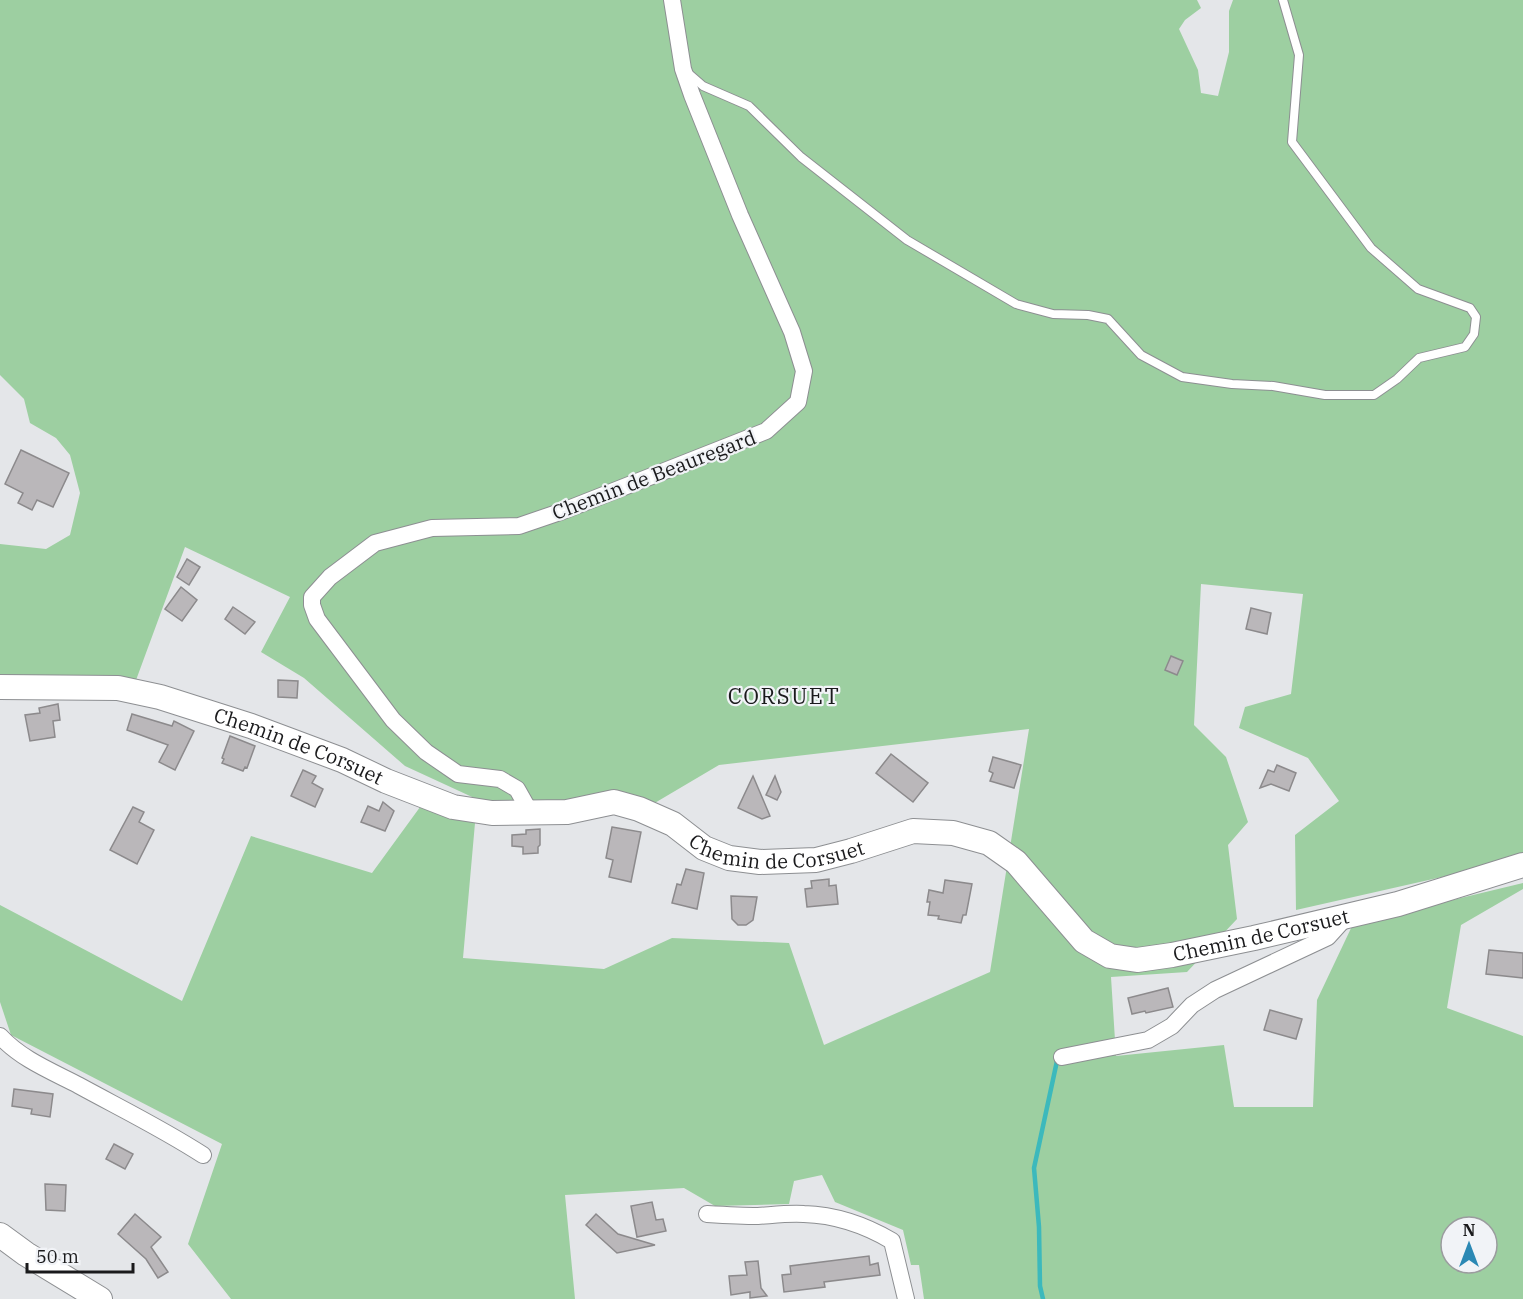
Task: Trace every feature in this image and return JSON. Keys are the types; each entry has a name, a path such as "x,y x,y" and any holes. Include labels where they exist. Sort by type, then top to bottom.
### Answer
{"street":[{"name":"Chemin de Beauregard","path":"531,812 517,789 500,779 458,774 426,752 393,720 317,619 312,597 330,577 375,543 432,528 519,526 563,512 766,431 798,402 804,371 792,332 728,184 683,69 672,0"},
{"name":"Chemin de Corsuet","path":"0,687 118,688 160,697 272,733 453,807 492,813 567,812 614,802 639,809 673,824 704,848 729,858 760,862 816,860 914,831 953,833 989,843 1016,862 1084,941 1110,956 1137,960 1184,953 1398,904 1523,865"},
{"path":"1062,1058 1148,1040 1172,1026 1192,1005 1215,990 1328,937 1347,916"},
{"path":"0,1036 12,1049 174,1136 203,1155"},
{"path":"707,1214 756,1216 802,1213 822,1215 847,1220 876,1232 892,1241 906,1299"},
{"path":"0,1235 26,1254 100,1299"}],"lane":[{"path":"683,69 703,86 749,105 801,157 907,240 1016,304 1053,314 1088,315 1108,319 1141,355 1182,377 1232,384 1273,386 1325,395 1374,395 1397,379 1419,358 1465,347 1474,334 1476,317 1470,308 1418,289 1371,248 1292,142 1299,55 1283,0"}],"green space":[{"path":"0,0 1197,0 1201,8 1185,20 1179,29 1198,70 1201,93 1218,96 1229,52 1229,11 1233,0 1523,0 1523,853 1464,872 1296,910 1295,835 1339,801 1308,758 1239,728 1245,707 1291,694 1303,594 1201,584 1194,725 1226,757 1248,822 1228,845 1237,919 1187,972 1111,977 1116,1056 1224,1045 1234,1107 1313,1107 1317,1000 1353,924 1523,883 1523,889 1461,925 1447,1008 1523,1036 1523,1299 924,1299 919,1265 911,1265 903,1230 835,1202 822,1175 794,1181 789,1204 715,1206 684,1188 565,1195 575,1299 231,1299 188,1244 222,1144 11,1035 0,1002 0,905 182,1001 251,836 372,873 423,803 475,823 463,958 604,969 672,938 789,943 824,1045 990,972 1029,729 719,765 653,804 483,802 405,766 304,678 261,652 290,597 185,547 132,691 0,696 0,544 46,549 70,535 80,493 70,455 56,438 30,423 24,399 0,375"}],"building":[{"path":"21,450 69,473 53,507 37,500 32,510 18,503 23,493 5,484"},
{"path":"187,559 200,567 189,585 177,577"},
{"path":"181,587 197,600 182,621 165,609"},
{"path":"233,607 255,622 245,634 225,619"},
{"path":"1251,608 1271,613 1267,634 1246,629"},
{"path":"1171,656 1183,661 1177,675 1165,670"},
{"path":"278,680 298,681 297,698 278,697"},
{"path":"58,704 60,720 53,721 55,737 30,741 25,715 40,713 39,708"},
{"path":"132,714 172,726 174,721 194,731 175,770 159,762 168,745 127,730"},
{"path":"230,736 255,746 247,768 245,767 243,771 222,763"},
{"path":"891,754 928,783 913,802 876,773"},
{"path":"993,757 1021,765 1014,788 990,781 993,773 989,771"},
{"path":"1277,765 1296,773 1289,791 1271,784 1260,788 1268,770 1274,772"},
{"path":"303,770 316,776 312,783 323,789 315,807 291,796"},
{"path":"753,776 770,816 762,819 738,808"},
{"path":"775,776 781,792 777,800 766,795"},
{"path":"383,802 394,811 385,831 361,822 368,806 379,811"},
{"path":"133,807 144,812 139,822 154,830 137,864 110,850"},
{"path":"612,827 641,832 631,882 609,877 613,860 606,858"},
{"path":"540,829 538,853 523,854 523,847 512,846 512,835 526,834 526,830"},
{"path":"686,869 704,873 697,909 672,903 677,884 681,885"},
{"path":"829,879 829,886 836,885 838,904 807,907 805,889 812,888 811,881"},
{"path":"945,880 972,884 966,915 963,915 961,923 928,915 929,890 943,893"},
{"path":"731,896 757,897 753,920 746,925 738,925 732,919"},
{"path":"1489,950 1523,953 1523,978 1486,974"},
{"path":"1168,988 1173,1007 1132,1014 1128,998"},
{"path":"1270,1010 1302,1019 1296,1039 1264,1030"},
{"path":"14,1089 53,1094 50,1117 31,1114 32,1109 12,1106"},
{"path":"114,1144 133,1154 125,1169 106,1159"},
{"path":"45,1184 66,1185 65,1211 46,1210"},
{"path":"652,1202 656,1220 663,1219 666,1231 637,1237 631,1206"},
{"path":"135,1214 161,1237 151,1247 168,1272 158,1278 146,1259 118,1234"},
{"path":"596,1214 618,1234 655,1245 617,1253 586,1225"},
{"path":"869,1256 870,1265 878,1263 880,1275 824,1282 825,1287 784,1292 782,1275 791,1274 790,1266"},
{"path":"758,1261 761,1288 767,1296 750,1298 750,1292 731,1295 729,1276 747,1275 745,1262"}],"waterway":[{"path":"1043,1299 1040,1286 1039,1227 1034,1168 1057,1061"}],"district":[{"name":"CORSUET","path":"784,696"}]}
